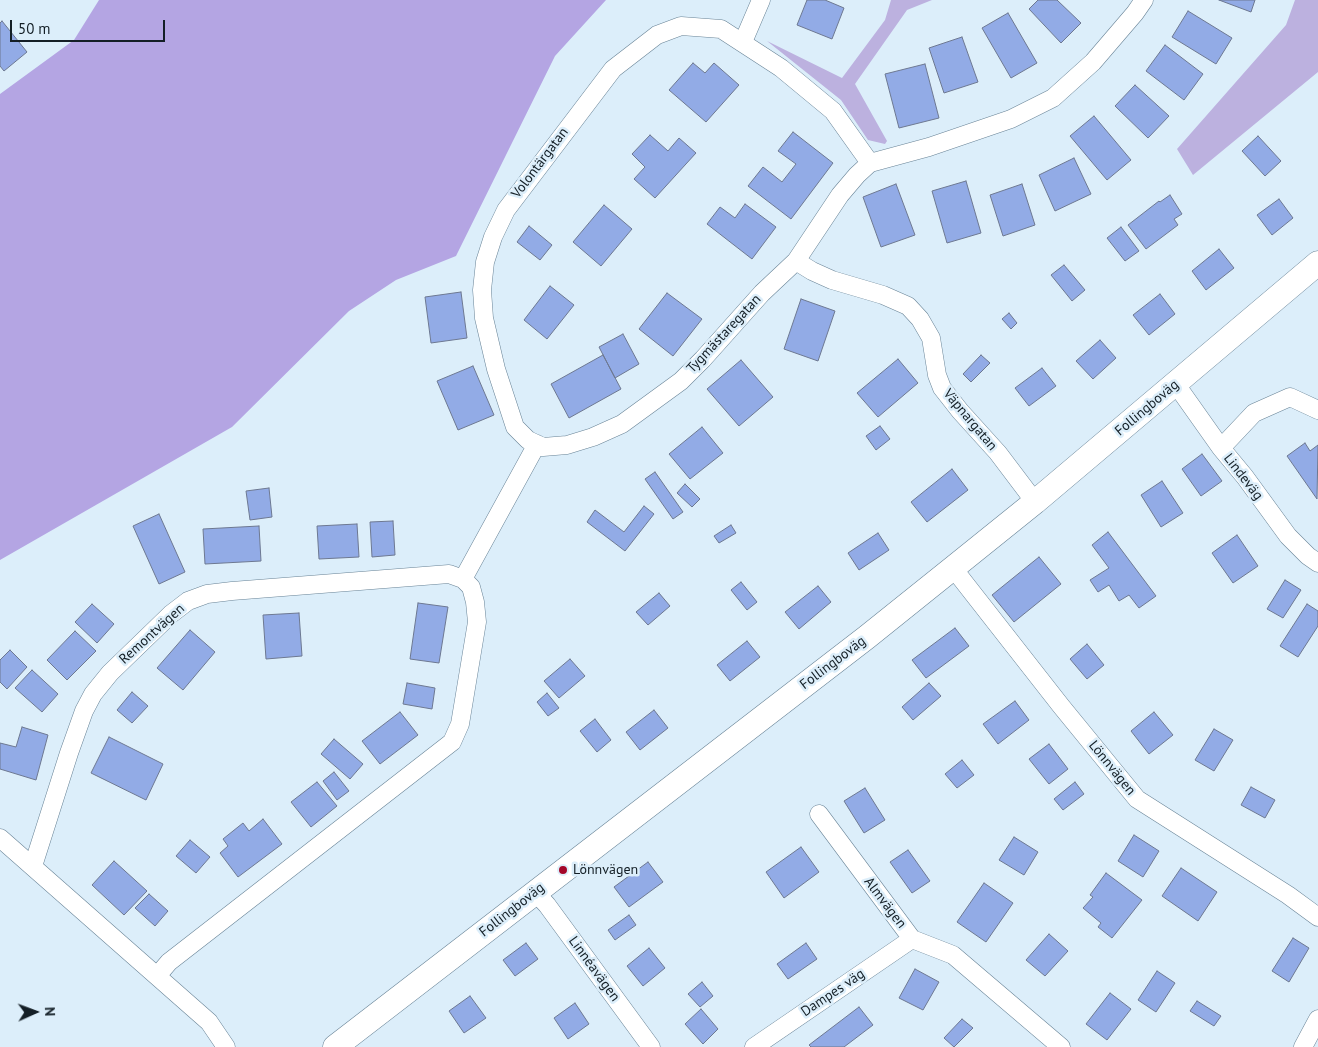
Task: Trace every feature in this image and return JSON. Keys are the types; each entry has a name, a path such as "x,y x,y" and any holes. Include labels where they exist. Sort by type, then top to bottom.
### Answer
{"main road":[{"name":"Follingboväg","path":"335,1047 867,637 1035,502 1318,263"}],"street":[{"path":"760,0 744,42 781,68 833,111 870,164"},
{"name":"Tygmästaregatan","path":"537,444 542,447 567,445 593,437 622,424 646,408 681,381 762,293 796,261 840,195 857,175 870,164 929,147 1011,119 1053,98 1093,62 1144,0"},
{"name":"Volontärgatan","path":"537,444 528,440 515,427 496,369 484,318 482,290 485,262 493,237 506,210 613,69 657,35 681,26 721,29 744,42"},
{"name":"Väpnargatan","path":"796,261 832,280 883,295 908,306 920,319 931,338 937,375 942,388 998,453 1035,502"},
{"name":"Lindeväg","path":"1176,383 1221,448 1245,477 1288,536 1318,563"},
{"path":"1221,448 1254,413 1290,397 1318,410"},
{"path":"157,976 169,962 452,742 460,724 477,622 471,587 463,579 537,444"},
{"name":"Lönnvägen","path":"953,568 1061,706 1137,799 1288,895 1318,917"},
{"name":"Remontvägen","path":"33,866 69,753 84,711 93,694 110,673 164,620 188,601 207,594 232,591 449,574 463,579"},
{"name":"Almvägen","path":"819,814 912,939 953,955 1060,1047"},
{"path":"0,838 209,1022 226,1047"},
{"name":"Linnéavägen","path":"535,892 651,1047"},
{"name":"Dampes väg","path":"754,1047 912,939"},
{"path":"1303,1047 1318,1019"}],"shaded area":[{"path":"99,0 606,0 555,56 456,256 396,280 349,311 232,427 0,560 0,94 74,40"},
{"path":"891,0 932,0 907,10 855,84 887,141 885,144 868,140 841,100 767,41 842,78 885,20"},
{"path":"1295,0 1318,0 1318,72 1193,175 1177,149 1286,25"}],"building":[{"path":"807,0 825,0 844,8 832,39 797,25"},
{"path":"1038,0 1057,0 1081,23 1061,43 1029,9"},
{"path":"1219,0 1255,0 1251,12"},
{"path":"1188,11 1232,38 1216,64 1172,37"},
{"path":"1008,13 1037,63 1011,78 982,28"},
{"path":"2,21 27,52 4,71 0,66 0,23"},
{"path":"962,37 978,82 944,93 929,48"},
{"path":"1165,45 1203,74 1184,100 1146,71"},
{"path":"693,63 705,73 714,63 739,85 706,122 669,90"},
{"path":"925,64 939,118 899,128 885,74"},
{"path":"1135,85 1169,116 1148,138 1115,106"},
{"path":"1094,116 1131,160 1107,180 1070,136"},
{"path":"793,132 833,163 791,219 748,186 763,167 782,182 796,164 778,151"},
{"path":"650,135 668,151 679,138 696,153 655,198 634,179 645,167 632,154"},
{"path":"1258,136 1281,161 1265,176 1242,151"},
{"path":"1074,158 1091,194 1055,211 1039,175"},
{"path":"966,181 981,233 947,243 932,191"},
{"path":"896,184 915,235 881,247 863,197"},
{"path":"1022,184 1035,225 1003,236 990,195"},
{"path":"1170,195 1182,214 1174,219 1178,225 1146,249 1128,225 1159,201"},
{"path":"1279,199 1293,218 1272,235 1257,215"},
{"path":"745,204 776,227 752,259 707,224 720,207 735,218"},
{"path":"604,205 632,229 601,266 573,242"},
{"path":"529,226 552,245 540,260 517,242"},
{"path":"1121,227 1139,251 1125,261 1107,238"},
{"path":"1219,249 1234,268 1206,290 1192,271"},
{"path":"1064,265 1085,290 1072,301 1051,275"},
{"path":"550,286 574,305 547,339 524,320"},
{"path":"461,292 467,338 431,343 425,297"},
{"path":"667,293 702,319 673,356 639,329"},
{"path":"1160,294 1175,314 1149,335 1133,315"},
{"path":"801,299 835,311 818,361 784,349"},
{"path":"1009,313 1017,323 1011,329 1002,319"},
{"path":"623,334 639,364 615,378 599,347"},
{"path":"1100,340 1116,358 1093,379 1076,361"},
{"path":"603,355 621,389 569,418 551,384"},
{"path":"981,355 990,363 971,382 963,374"},
{"path":"898,359 918,383 878,417 857,393"},
{"path":"741,360 773,397 739,426 707,389"},
{"path":"473,366 494,415 458,430 437,381"},
{"path":"1042,368 1056,386 1029,406 1015,388"},
{"path":"880,426 890,439 876,450 866,436"},
{"path":"702,427 723,453 690,479 669,454"},
{"path":"1305,443 1310,451 1318,445 1317,499 1287,456"},
{"path":"1202,454 1222,481 1201,496 1182,469"},
{"path":"952,469 968,490 927,522 911,502"},
{"path":"655,472 683,512 673,519 645,479"},
{"path":"1162,481 1183,513 1161,527 1141,495"},
{"path":"685,484 700,499 692,507 677,493"},
{"path":"269,488 272,517 250,520 246,491"},
{"path":"644,506 654,514 625,551 587,522 595,510 624,532"},
{"path":"159,514 185,572 159,584 133,526"},
{"path":"393,521 395,555 372,557 370,522"},
{"path":"357,524 359,557 319,559 317,526"},
{"path":"731,525 736,533 719,543 714,536"},
{"path":"259,526 261,561 205,564 203,529"},
{"path":"1108,532 1156,596 1139,608 1129,595 1119,601 1109,585 1098,592 1090,580 1109,568 1092,545"},
{"path":"878,533 889,550 859,570 848,553"},
{"path":"1237,535 1258,566 1233,583 1212,553"},
{"path":"1039,557 1061,584 1014,622 992,595"},
{"path":"1285,580 1301,590 1283,618 1267,609"},
{"path":"741,582 757,602 747,610 731,590"},
{"path":"818,586 831,602 799,629 785,612"},
{"path":"659,593 670,606 648,625 636,612"},
{"path":"418,603 448,607 439,663 410,659"},
{"path":"92,604 114,624 97,643 75,622"},
{"path":"1307,604 1318,611 1318,626 1298,657 1280,646"},
{"path":"299,613 302,656 266,659 263,615"},
{"path":"955,628 969,646 926,678 912,660"},
{"path":"190,630 215,652 183,690 157,668"},
{"path":"75,631 96,651 67,680 47,660"},
{"path":"747,641 760,657 730,681 717,665"},
{"path":"1087,644 1104,665 1087,679 1070,659"},
{"path":"10,650 27,667 7,689 0,682 0,660"},
{"path":"570,659 585,676 559,698 544,681"},
{"path":"32,670 58,694 42,712 15,688"},
{"path":"407,683 435,688 432,709 403,704"},
{"path":"929,683 941,696 913,720 902,707"},
{"path":"132,692 148,706 132,723 117,710"},
{"path":"547,693 559,708 548,716 537,702"},
{"path":"1015,701 1029,720 998,744 983,724"},
{"path":"654,710 668,728 640,750 626,732"},
{"path":"400,712 418,735 380,764 362,741"},
{"path":"1154,712 1173,735 1149,754 1131,731"},
{"path":"595,719 611,740 597,752 580,731"},
{"path":"22,727 48,735 36,780 0,769 0,743 16,747"},
{"path":"1214,729 1233,740 1214,771 1195,760"},
{"path":"109,737 163,764 146,800 91,773"},
{"path":"334,739 363,764 350,779 321,754"},
{"path":"1049,744 1068,769 1049,784 1029,759"},
{"path":"962,760 974,775 957,788 945,774"},
{"path":"334,772 349,791 337,800 323,781"},
{"path":"317,782 337,806 311,827 291,802"},
{"path":"1075,782 1084,794 1063,810 1054,799"},
{"path":"1251,787 1275,800 1265,818 1241,805"},
{"path":"865,788 885,820 864,833 844,801"},
{"path":"263,819 282,844 238,877 220,853 228,846 223,839 243,823 249,831"},
{"path":"1134,835 1159,851 1143,877 1118,861"},
{"path":"1014,837 1038,852 1024,875 999,860"},
{"path":"190,840 210,857 196,873 176,856"},
{"path":"801,847 819,872 784,898 766,872"},
{"path":"908,850 930,881 912,893 890,862"},
{"path":"114,861 147,891 124,915 92,885"},
{"path":"648,862 663,882 629,907 614,887"},
{"path":"1181,868 1217,892 1198,921 1162,896"},
{"path":"1106,873 1142,900 1112,938 1098,927 1101,923 1083,908 1093,897 1090,895"},
{"path":"984,883 1013,903 986,942 957,922"},
{"path":"149,894 168,911 155,926 135,908"},
{"path":"629,915 636,925 615,940 608,930"},
{"path":"1049,934 1068,951 1045,976 1026,960"},
{"path":"1293,938 1309,948 1289,982 1272,971"},
{"path":"526,943 538,959 515,976 503,960"},
{"path":"806,943 817,959 788,979 777,964"},
{"path":"649,948 665,968 643,986 627,966"},
{"path":"915,969 939,982 923,1010 899,998"},
{"path":"1157,971 1175,983 1156,1012 1138,1000"},
{"path":"702,982 713,996 700,1007 688,994"},
{"path":"1110,993 1131,1009 1107,1040 1086,1024"},
{"path":"470,996 486,1018 464,1033 449,1011"},
{"path":"1197,1001 1221,1016 1214,1026 1190,1011"},
{"path":"575,1003 589,1024 568,1039 554,1018"},
{"path":"859,1007 873,1025 844,1047 811,1047 809,1045"},
{"path":"701,1009 718,1029 703,1044 685,1024"},
{"path":"962,1019 973,1028 954,1047 944,1038"}],"place":[{"name":"Lönnvägen","path":"563,870"}]}
